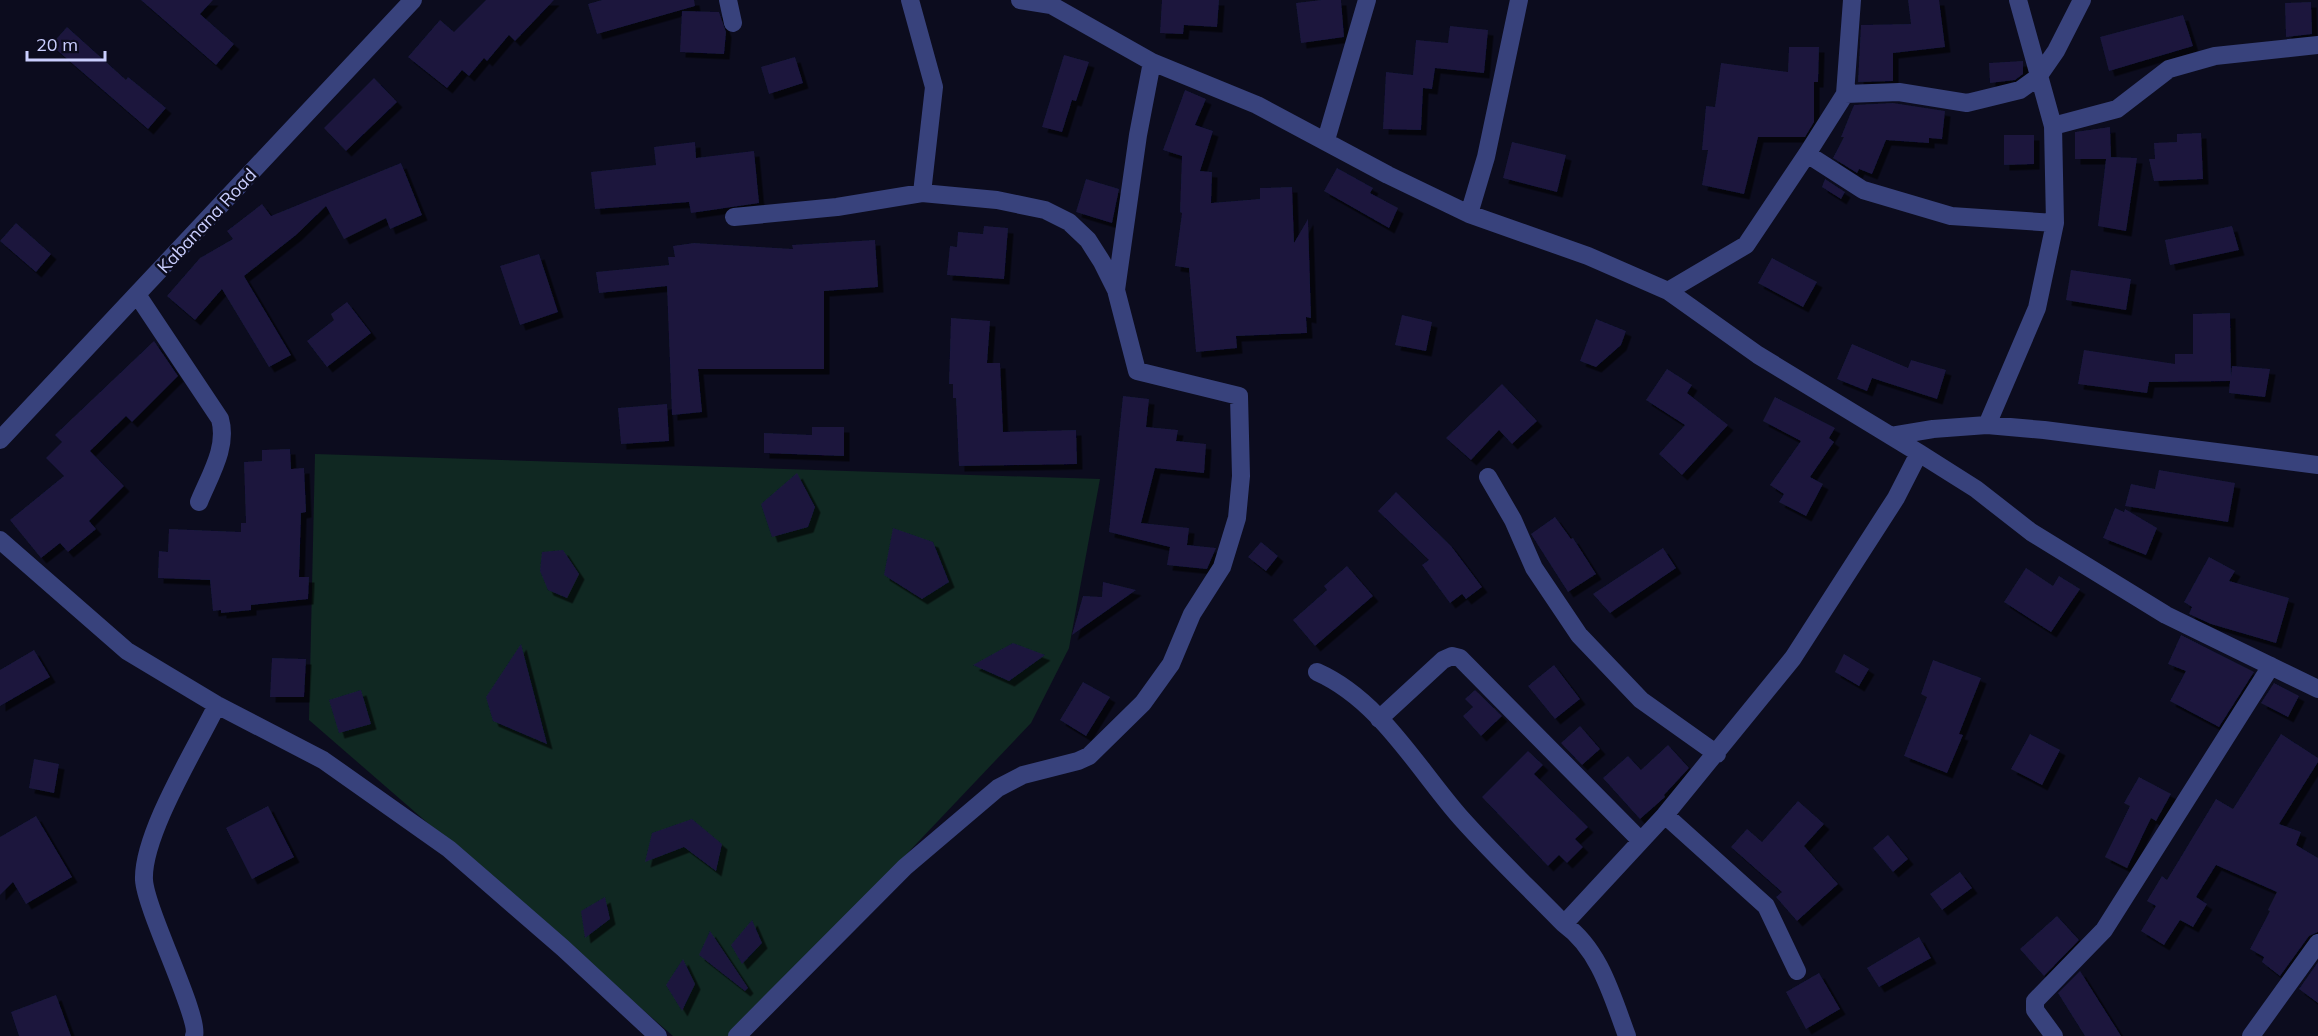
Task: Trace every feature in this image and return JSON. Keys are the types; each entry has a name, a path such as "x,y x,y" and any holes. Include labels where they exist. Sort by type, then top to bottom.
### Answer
{"street":[{"name":"Kabanana Road","path":"0,440 138,296 412,0"},
{"path":"728,0 733,23"},
{"path":"910,0 934,87 922,194"},
{"path":"1020,0 1051,5 1152,62 1257,105 1388,175 1469,214 1588,256 1668,291 1758,355 1976,489 2031,532 2166,615 2318,689"},
{"path":"1326,140 1367,0"},
{"path":"1469,214 1486,157 1519,0"},
{"path":"1668,291 1746,245 1845,94 1852,0"},
{"path":"1987,425 2037,308 2055,223 2053,126 2018,0"},
{"path":"1845,94 1899,92 1967,103 2020,90 2038,77 2056,51 2082,0"},
{"path":"2053,126 2118,109 2169,69 2215,56 2318,45"},
{"path":"1116,290 1138,135 1152,62"},
{"path":"1807,154 1863,190 1951,216 2055,223"},
{"path":"734,217 837,207 922,194 997,200 1045,210 1069,222 1088,240 1116,290 1137,371 1239,396 1240,476 1238,508 1222,567 1192,614 1171,664 1143,703 1089,756 1023,775 998,788 905,867 737,1036"},
{"path":"138,296 220,419 224,433 221,450 199,502"},
{"path":"1891,436 1933,429 1987,425 2044,430 2318,465"},
{"path":"1564,924 1665,815 1793,658 1896,498 1919,453"},
{"path":"1488,477 1513,520 1534,568 1579,635 1641,700 1717,753"},
{"path":"0,540 127,651 217,705 323,760 448,849 572,956 658,1036"},
{"path":"1379,719 1443,660 1452,656 1460,658 1640,840"},
{"path":"2054,1036 2035,1010 2035,1001 2104,930 2271,666"},
{"path":"1317,672 1350,691 1379,719 1462,819 1585,943 1606,982 1627,1036"},
{"path":"194,1036 193,1019 166,951 144,882 145,855 156,827 217,705"},
{"path":"1665,815 1766,906 1797,971"},
{"path":"2251,1036 2318,943"}],"green space":[{"path":"315,454 1100,479 1069,648 1031,723 734,1036 673,1036 309,720"}],"building":[{"path":"141,0 213,0 200,14 234,44 216,65"},
{"path":"486,0 554,0 515,41 509,35 487,61 484,58 469,76 462,70 447,88 408,57 440,20 454,32"},
{"path":"602,0 694,0 695,6 597,34 588,4"},
{"path":"1162,0 1219,0 1217,27 1184,25 1183,34 1160,33"},
{"path":"1341,0 1344,37 1301,43 1296,3"},
{"path":"1908,0 1939,0 1945,47 1893,53 1893,81 1858,82 1861,25 1911,24"},
{"path":"2311,2 2312,34 2286,37 2285,3"},
{"path":"682,11 719,12 726,32 724,54 680,52"},
{"path":"2183,15 2193,46 2109,71 2100,37"},
{"path":"1450,26 1488,30 1484,73 1435,68 1432,89 1423,88 1421,130 1383,129 1386,72 1413,75 1416,40 1448,43"},
{"path":"67,27 126,80 128,77 166,108 148,129 51,45"},
{"path":"1789,47 1819,47 1818,82 1814,82 1814,122 1805,137 1758,137 1744,194 1702,185 1708,150 1702,150 1706,106 1715,107 1721,63 1788,72"},
{"path":"1064,55 1089,62 1076,101 1072,100 1062,132 1042,127"},
{"path":"795,57 803,83 769,94 761,67"},
{"path":"2023,61 2023,74 2015,80 1990,83 1989,63"},
{"path":"374,78 397,102 346,151 324,128"},
{"path":"1185,90 1206,99 1195,125 1213,131 1200,171 1212,172 1211,203 1260,199 1260,188 1292,187 1294,243 1308,219 1311,318 1306,317 1307,333 1236,336 1237,348 1196,352 1189,268 1175,266 1182,213 1180,212 1182,156 1163,150"},
{"path":"1893,103 1945,111 1942,139 1929,138 1929,143 1886,140 1872,174 1859,169 1857,173 1833,158 1844,137 1841,137 1854,105"},
{"path":"2110,127 2111,157 2137,158 2126,231 2098,226 2106,159 2075,159 2075,132"},
{"path":"2201,133 2203,179 2154,181 2149,159 2155,159 2154,143 2177,142 2177,134"},
{"path":"2004,135 2034,135 2034,164 2004,165"},
{"path":"695,142 696,158 754,151 759,203 691,213 689,202 595,209 591,172 656,165 654,147"},
{"path":"1512,142 1566,155 1557,192 1503,178"},
{"path":"401,163 422,215 390,229 386,218 344,239 326,206 296,235 244,276 291,355 269,367 222,289 195,320 167,296 200,258 233,239 227,231 262,204 271,216"},
{"path":"1337,168 1373,188 1370,193 1398,208 1389,228 1324,191"},
{"path":"1086,179 1119,189 1112,223 1076,212"},
{"path":"1825,179 1845,192 1841,199 1822,187"},
{"path":"16,223 51,254 36,272 0,241"},
{"path":"984,226 1008,228 1004,279 947,275 950,246 957,247 958,232 983,234"},
{"path":"2232,226 2239,250 2170,265 2165,240"},
{"path":"875,240 878,287 824,291 824,369 698,369 702,412 672,415 667,286 599,293 596,272 669,265 668,257 675,257 673,246 694,243 793,249 792,245"},
{"path":"539,254 558,312 520,325 500,266"},
{"path":"1772,258 1817,282 1803,307 1758,283"},
{"path":"2071,270 2131,279 2126,310 2066,300"},
{"path":"347,302 371,333 327,367 307,341 334,320 331,314"},
{"path":"2230,313 2231,376 2232,366 2270,369 2265,397 2229,393 2230,381 2149,382 2147,393 2078,384 2084,350 2175,364 2175,354 2193,354 2193,314"},
{"path":"1402,315 1432,322 1426,351 1395,345"},
{"path":"951,318 990,321 987,363 1000,363 1003,432 1076,430 1077,464 959,466 956,398 953,398 953,384 949,384"},
{"path":"1596,319 1626,331 1621,345 1596,367 1580,361"},
{"path":"154,341 178,376 132,422 126,416 90,451 124,486 89,521 96,529 68,552 60,543 41,558 10,520 64,476 46,458 62,442 55,435"},
{"path":"1852,344 1908,368 1911,360 1946,370 1937,399 1872,378 1867,391 1837,379"},
{"path":"1667,369 1692,385 1687,393 1728,425 1682,475 1659,454 1685,425 1646,400"},
{"path":"1502,384 1537,421 1512,444 1499,430 1471,460 1446,438"},
{"path":"1123,396 1149,399 1146,427 1178,430 1176,441 1206,444 1204,473 1155,468 1141,523 1189,528 1187,545 1216,548 1207,569 1167,565 1170,547 1109,532"},
{"path":"1775,397 1835,428 1829,438 1834,442 1810,477 1823,484 1806,516 1779,502 1784,494 1770,485 1801,441 1763,421"},
{"path":"667,404 669,441 621,444 618,408"},
{"path":"812,427 844,427 844,456 764,453 764,433 812,435"},
{"path":"290,449 291,469 304,468 306,512 301,513 299,577 309,577 308,599 251,605 251,610 221,613 221,610 213,611 210,580 158,578 159,551 168,552 169,529 241,532 241,523 246,523 244,462 262,461 262,450"},
{"path":"2159,470 2235,483 2228,522 2125,506 2131,484 2155,489"},
{"path":"797,473 815,507 808,527 772,537 761,504"},
{"path":"1396,492 1451,546 1482,587 1466,599 1462,594 1450,603 1422,565 1429,560 1378,511"},
{"path":"2115,508 2124,512 2125,509 2157,528 2146,555 2103,538"},
{"path":"1555,517 1571,539 1573,538 1596,574 1568,592 1531,534"},
{"path":"893,528 933,542 949,582 922,599 884,575"},
{"path":"1261,542 1278,556 1266,571 1248,557"},
{"path":"1663,548 1676,568 1610,613 1593,594"},
{"path":"563,550 579,574 567,598 548,590 540,571 542,552"},
{"path":"2209,557 2235,571 2229,581 2289,598 2276,643 2211,624 2189,614 2192,607 2184,602"},
{"path":"1347,566 1373,596 1315,646 1293,620 1327,590 1324,586"},
{"path":"2026,568 2053,586 2059,576 2080,589 2051,632 2004,602"},
{"path":"1103,582 1136,590 1072,635 1083,596 1102,597"},
{"path":"2181,635 2254,672 2219,727 2170,701 2186,671 2168,664"},
{"path":"1013,643 1045,655 1009,681 973,665"},
{"path":"521,644 547,744 493,721 486,697"},
{"path":"34,650 50,677 0,706 0,670"},
{"path":"1844,654 1869,669 1859,686 1835,672"},
{"path":"272,658 306,659 304,697 270,697"},
{"path":"1933,660 1981,678 1959,734 1963,735 1947,773 1904,756 1927,697 1921,694"},
{"path":"1554,665 1580,699 1555,719 1528,686"},
{"path":"1083,682 1110,697 1086,736 1060,720"},
{"path":"2274,683 2299,696 2288,717 2261,703"},
{"path":"361,690 371,724 339,733 329,700"},
{"path":"1475,690 1502,716 1481,736 1463,716 1473,707 1465,699"},
{"path":"1580,726 1600,749 1582,765 1561,743"},
{"path":"2030,734 2060,750 2042,785 2011,769"},
{"path":"2281,734 2318,758 2318,762 2279,824 2301,832 2296,845 2318,858 2318,932 2309,936 2280,976 2262,962 2264,957 2250,949 2270,911 2268,910 2277,892 2216,865 2196,897 2207,904 2193,927 2180,920 2164,945 2141,931 2156,906 2147,901 2162,876 2167,880 2216,799 2233,809"},
{"path":"1668,745 1689,768 1664,795 1665,797 1640,819 1603,778 1628,756 1641,770"},
{"path":"1528,751 1543,765 1534,774 1588,827 1575,839 1583,847 1567,863 1559,855 1548,866 1482,797"},
{"path":"34,759 59,764 54,793 29,788"},
{"path":"2139,777 2171,794 2156,821 2151,818 2127,868 2105,857 2130,806 2124,803"},
{"path":"1798,801 1824,824 1804,846 1838,884 1797,921 1776,897 1782,892 1731,847 1747,829 1762,842"},
{"path":"268,806 294,857 252,879 226,828"},
{"path":"36,816 72,877 26,904 13,882 0,895 0,837"},
{"path":"692,819 722,844 716,871 684,847 645,862 652,833"},
{"path":"1888,835 1908,859 1893,872 1873,848"},
{"path":"1960,872 1972,888 1942,910 1930,894"},
{"path":"605,897 610,919 585,938 581,911"},
{"path":"2057,916 2079,940 2044,976 2020,949"},
{"path":"752,920 762,943 742,964 731,945"},
{"path":"710,931 748,988 745,991 699,955"},
{"path":"1919,937 1931,958 1879,987 1867,968"},
{"path":"683,959 695,984 682,1011 666,985"},
{"path":"2318,962 2318,1003 2299,989"},
{"path":"2080,971 2121,1036 2085,1036 2058,993"},
{"path":"1819,973 1840,1009 1806,1029 1786,992"},
{"path":"56,995 71,1036 19,1036 11,1012"}]}
